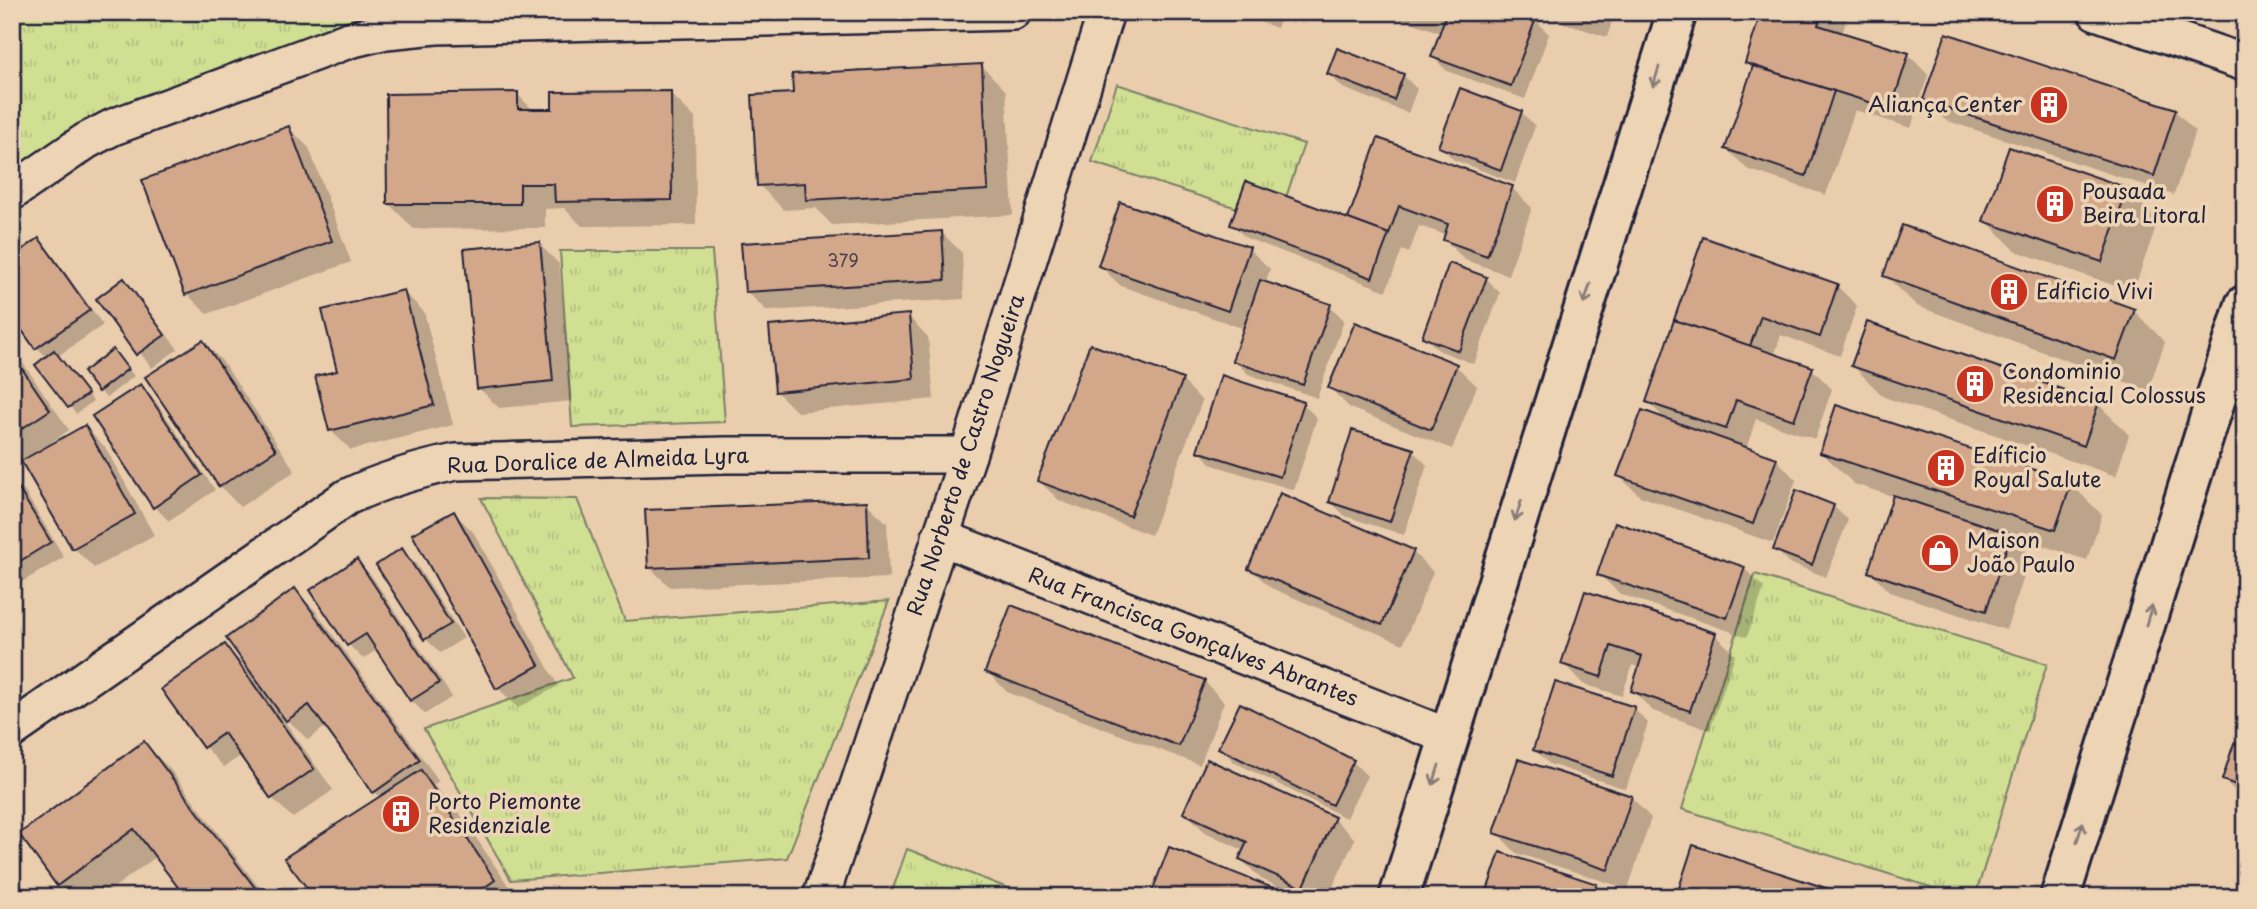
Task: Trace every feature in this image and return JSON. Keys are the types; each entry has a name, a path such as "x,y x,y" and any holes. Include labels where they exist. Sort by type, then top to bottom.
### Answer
{"main road":[{"path":"1399,897 1447,736 1676,12"},
{"path":"2060,897 2245,305"}],"street":[{"path":"12,192 86,141 113,127 349,40 386,31 436,26 1013,12"},
{"name":"Rua Norberto de Castro Nogueira","path":"821,897 968,455 1106,12"},
{"path":"2096,12 2245,63"},
{"name":"Rua Doralice de Almeida Lyra","path":"12,730 304,525 347,498 382,481 413,472 456,462 724,455 968,455"},
{"name":"Rua Francisca Gonçalves Abrantes","path":"940,537 1447,736"}],"green space":[{"path":"12,12 1113,12 1111,17 376,44 98,141 12,201"},
{"path":"1117,84 1304,144 1278,221 1092,162"},
{"path":"560,251 712,251 725,422 572,427"},
{"path":"481,498 577,499 625,621 889,601 787,858 511,880 424,729 573,678"},
{"path":"1755,574 2047,664 1975,897 1962,897 1682,809"},
{"path":"907,849 1031,897 890,897"}],"building":[{"path":"1447,12 1519,12 1536,18 1511,86 1431,57"},
{"path":"1569,12 1588,12 1587,18"},
{"path":"1761,12 1822,12 1818,25 1909,53 1891,109 1745,63"},
{"name":"Aliança Center","path":"1946,33 2176,109 2154,176 1923,100"},
{"path":"1337,48 1404,74 1394,100 1327,74"},
{"path":"982,64 988,190 806,200 805,183 757,186 752,95 793,93 792,74"},
{"path":"1753,66 1834,91 1806,176 1725,149"},
{"path":"1460,88 1522,111 1501,170 1438,147"},
{"path":"671,91 672,200 555,202 554,184 520,184 520,204 387,204 386,94 518,92 518,109 552,109 552,92"},
{"path":"289,126 332,241 185,295 142,180"},
{"path":"1378,138 1513,186 1487,256 1443,240 1448,224 1399,206 1389,234 1348,219"},
{"name":"Pousada Beira Litoral","path":"2009,147 2128,188 2102,262 1983,221"},
{"path":"1246,181 1389,234 1372,278 1230,225"},
{"path":"1120,202 1250,247 1228,311 1098,266"},
{"name":"Edíficio Vivi","path":"1902,225 2135,309 2116,360 1883,276"},
{"path":"942,231 945,280 745,292 741,243"},
{"path":"1703,237 1838,284 1820,337 1761,316 1750,346 1674,320"},
{"path":"39,238 90,310 35,349 12,316 12,257"},
{"path":"540,242 553,381 477,389 464,249"},
{"path":"1449,263 1487,277 1459,351 1422,337"},
{"path":"124,278 165,335 136,355 96,299"},
{"path":"1260,280 1331,304 1303,385 1232,361"},
{"path":"404,290 434,405 329,431 315,376 337,371 322,310"},
{"path":"909,314 914,379 775,392 769,326"},
{"path":"1674,320 1813,367 1794,420 1736,400 1726,429 1646,402"},
{"path":"1355,322 1457,364 1431,430 1328,388"},
{"name":"Condominio Residencial Colossus","path":"1867,322 2099,402 2084,446 1851,366"},
{"path":"203,340 276,450 219,487 145,377"},
{"path":"1090,344 1183,379 1130,516 1037,481"},
{"path":"113,349 128,369 98,392 83,372"},
{"path":"54,350 88,394 68,408 35,365"},
{"path":"12,354 50,410 12,435"},
{"path":"1221,375 1304,402 1280,477 1197,451"},
{"path":"141,384 202,475 153,508 92,416"},
{"name":"Edíficio Royal Salute","path":"1836,405 2072,482 2055,530 1820,453"},
{"path":"1642,410 1777,458 1753,524 1617,476"},
{"path":"85,425 135,514 72,549 21,461"},
{"path":"1352,430 1414,449 1390,522 1329,502"},
{"path":"12,478 51,542 12,566"},
{"path":"1796,490 1834,505 1812,565 1773,550"},
{"path":"1280,493 1414,550 1382,625 1248,569"},
{"name":"Maison João Paulo","path":"1893,495 2011,534 1986,611 1868,572"},
{"path":"867,501 869,558 648,568 645,510"},
{"path":"454,511 539,665 496,689 412,534"},
{"path":"1615,522 1745,567 1727,618 1597,575"},
{"path":"402,548 451,624 424,640 376,565"},
{"path":"357,559 439,683 410,701 366,634 347,646 310,590"},
{"path":"295,588 420,760 373,793 309,705 286,721 226,638"},
{"path":"1585,591 1716,633 1690,711 1631,691 1642,656 1611,646 1601,677 1561,664"},
{"path":"1011,605 1205,680 1179,746 985,672"},
{"path":"225,644 314,769 271,799 224,733 203,748 161,689"},
{"path":"1555,682 1635,707 1612,776 1533,750"},
{"path":"1240,703 1354,760 1332,805 1218,748"},
{"path":"144,741 262,897 170,897 180,890 134,829 57,886 19,834"},
{"path":"2234,743 2245,746 2245,788 2222,780"},
{"path":"1207,759 1335,817 1303,888 1239,859 1247,842 1183,813"},
{"path":"1518,759 1632,796 1608,870 1494,833"},
{"name":"Porto Piemonte Residenziale","path":"421,770 495,880 471,897 314,897 284,858"},
{"path":"1693,845 1854,897 1686,897 1677,894"},
{"path":"1169,847 1296,897 1150,897"},
{"path":"1500,852 1597,884 1592,897 1485,897"}],"place":[{"name":"Aliança Center","path":"2049,105"},
{"name":"Pousada Beira Litoral","path":"2055,204"},
{"name":"Edíficio Vivi","path":"2009,292"},
{"name":"Condominio Residencial Colossus","path":"1975,384"},
{"name":"Edíficio Royal Salute","path":"1946,468"},
{"name":"Maison João Paulo","path":"1940,553"},
{"name":"Porto Piemonte Residenziale","path":"401,814"}]}
